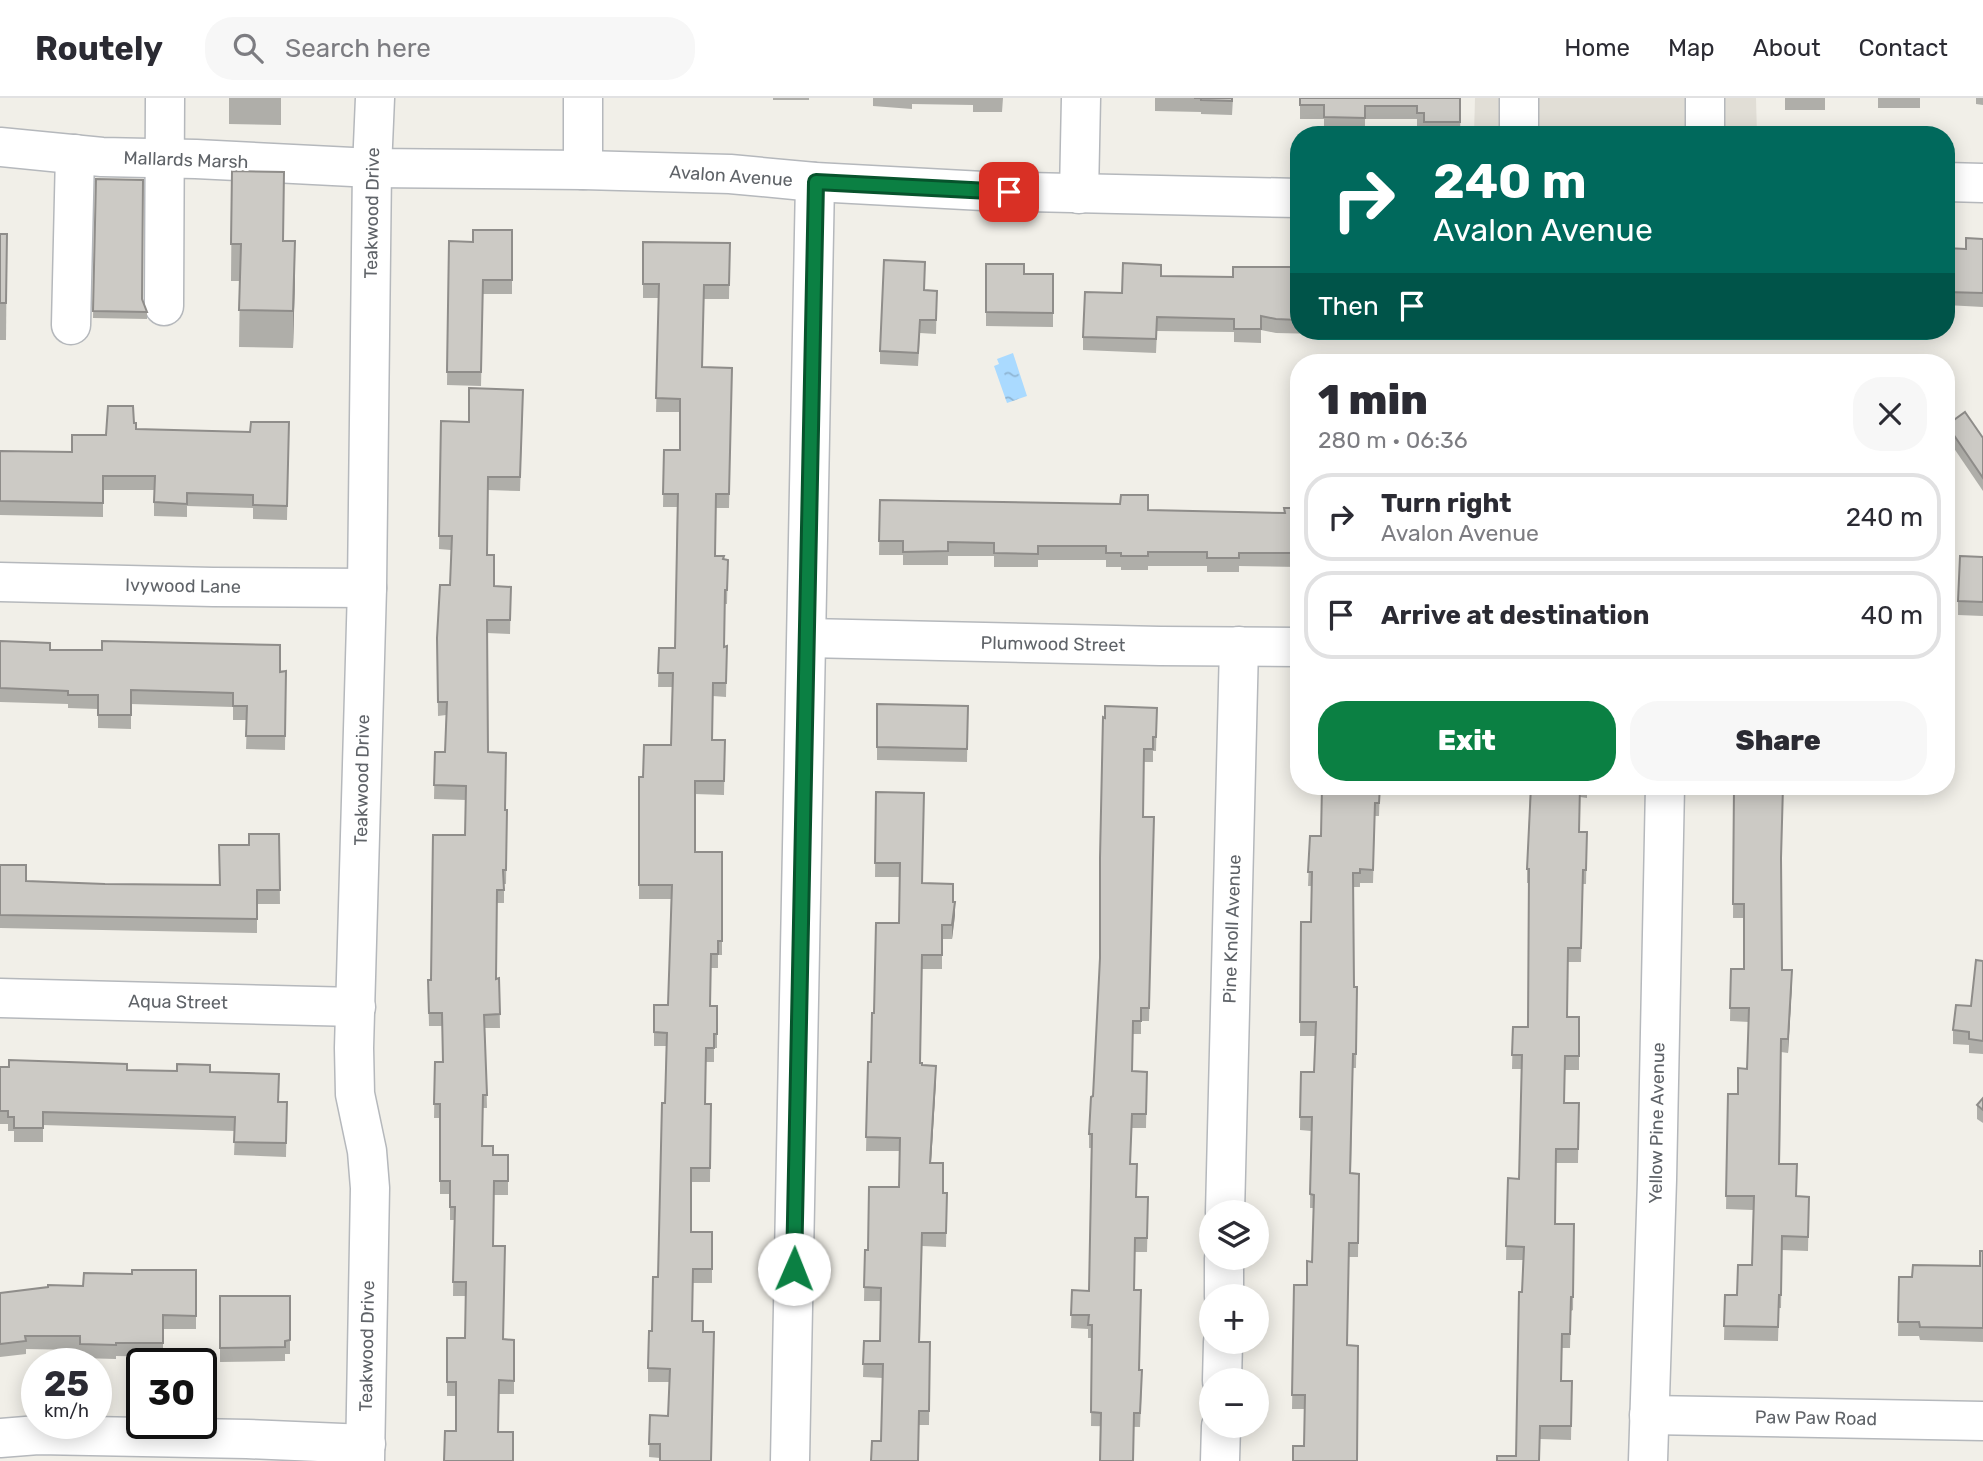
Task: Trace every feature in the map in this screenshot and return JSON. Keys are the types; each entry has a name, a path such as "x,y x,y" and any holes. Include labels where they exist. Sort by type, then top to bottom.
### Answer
{"street":[{"path":"164,306 165,98"},
{"name":"Teakwood Drive","path":"365,1453 370,1188 368,1151 355,1094 354,1048 367,588 375,98"},
{"path":"583,98 583,170"},
{"path":"1079,194 1082,98"},
{"path":"1519,98 1519,126"},
{"path":"1705,98 1705,126"},
{"name":"Mallards Marsh","path":"0,147 75,154 372,168"},
{"path":"71,325 75,154"},
{"name":"Avalon Avenue","path":"372,168 730,174 816,182 983,191 1290,198"},
{"path":"790,1461 816,182"},
{"path":"1955,182 1983,183"},
{"name":"Ivywood Lane","path":"0,582 367,588"},
{"name":"Plumwood Street","path":"807,638 1290,647"},
{"name":"Pine Knoll Avenue","path":"1225,1200 1239,646"},
{"name":"Yellow Pine Avenue","path":"1648,1461 1665,795"},
{"name":"Aqua Street","path":"0,998 356,1007"},
{"name":"Paw Paw Road","path":"1649,1415 1983,1421"},
{"path":"0,1438 38,1435 247,1439 365,1453"},
{"path":"1220,1461 1221,1438"}],"shaded area":[{"path":"1475,98 1756,98 1757,126 1474,126"}],"water":[{"path":"1013,353 1027,396 1007,403 994,366 999,364 997,359"}],"building":[{"path":"1232,98 1232,101 1201,100"},
{"path":"1300,98 1460,98 1460,122 1424,122 1424,113 1417,113 1417,106 1365,106 1365,118 1324,117 1324,105 1300,105"},
{"path":"232,171 284,172 283,241 295,241 293,311 239,310 241,244 231,244"},
{"path":"96,179 143,180 142,299 147,312 93,311"},
{"path":"473,230 512,230 512,280 483,280 481,372 447,372 449,241 473,242"},
{"path":"0,234 7,234 6,303 0,303"},
{"path":"1966,238 1983,239 1983,293 1955,292 1955,248 1966,249"},
{"path":"643,242 730,243 729,285 704,285 702,367 732,368 729,494 716,494 715,556 724,556 723,559 728,560 724,647 727,646 726,683 713,683 712,740 725,740 724,781 695,781 695,852 722,852 722,941 718,941 718,954 711,954 710,1006 717,1006 717,1034 714,1034 714,1048 706,1048 705,1104 711,1104 710,1168 691,1168 691,1232 712,1232 712,1269 693,1269 692,1321 703,1321 703,1332 714,1332 711,1461 660,1461 660,1444 649,1444 650,1415 668,1416 670,1369 648,1368 653,1277 658,1277 662,1103 665,1103 667,1033 654,1032 654,1005 668,1005 672,885 639,885 639,777 643,777 644,745 671,745 673,673 658,673 659,648 675,648 678,494 663,494 664,450 680,450 680,399 656,398 659,284 643,284"},
{"path":"884,260 925,262 924,290 937,291 936,320 920,320 918,353 880,351"},
{"path":"1123,263 1161,265 1161,276 1233,277 1233,267 1290,267 1290,320 1261,316 1261,329 1234,329 1234,319 1157,317 1156,339 1083,337 1085,292 1122,293"},
{"path":"986,264 1024,264 1024,274 1053,274 1053,313 986,312"},
{"path":"469,388 523,390 520,477 488,477 487,555 494,555 494,586 511,587 510,620 487,620 488,752 506,753 507,810 504,890 497,890 496,979 499,978 500,1014 484,1015 487,1095 483,1095 482,1146 493,1146 493,1155 508,1155 508,1181 494,1181 493,1246 505,1246 503,1339 514,1340 514,1381 499,1380 498,1432 513,1432 513,1461 444,1461 445,1431 456,1431 456,1382 447,1382 447,1338 465,1338 466,1282 453,1282 455,1207 450,1207 450,1181 440,1181 440,1104 434,1104 435,1062 443,1062 442,1013 429,1013 428,980 431,980 433,835 465,835 466,786 434,785 435,752 445,752 447,702 438,702 437,638 440,585 450,585 452,536 439,536 441,421 469,422"},
{"path":"108,406 133,406 136,429 250,432 251,422 289,422 287,506 253,505 253,495 187,493 187,504 154,502 155,476 103,476 103,503 0,501 0,451 72,452 72,435 106,435"},
{"path":"1965,412 1983,438 1983,478 1955,437 1955,419"},
{"path":"1121,495 1148,495 1148,510 1285,513 1284,508 1290,508 1290,553 1239,553 1239,558 1207,558 1207,552 1148,552 1148,556 1121,556 1121,553 1106,553 1106,546 1038,546 1038,554 994,553 994,543 948,542 948,551 903,552 903,541 879,541 880,500 1120,504"},
{"path":"1960,556 1983,557 1983,602 1958,601"},
{"path":"0,641 50,643 50,650 102,650 102,641 280,645 280,672 286,671 285,736 246,736 247,706 233,706 233,693 131,690 131,715 98,715 98,695 68,695 68,691 0,688"},
{"path":"877,704 968,706 967,749 877,747"},
{"path":"1105,706 1157,708 1153,749 1144,749 1143,817 1154,817 1149,1008 1141,1008 1141,1021 1133,1021 1132,1071 1147,1072 1146,1114 1132,1114 1130,1164 1137,1164 1136,1197 1148,1197 1147,1238 1135,1238 1134,1290 1141,1290 1139,1370 1142,1370 1140,1413 1134,1413 1133,1461 1100,1461 1101,1413 1091,1412 1092,1325 1088,1325 1089,1315 1071,1315 1072,1290 1089,1291 1092,1134 1089,1134 1100,958"},
{"path":"876,792 924,793 922,883 953,884 955,902 952,925 942,925 942,955 922,955 920,1063 936,1066 930,1163 943,1163 943,1193 947,1193 946,1233 922,1233 919,1342 930,1342 929,1411 919,1411 918,1461 871,1461 872,1441 881,1441 883,1364 863,1364 864,1341 880,1341 881,1288 864,1287 865,1250 868,1250 869,1187 899,1187 900,1138 866,1137 868,1062 871,1062 874,1013 876,923 899,923 900,863 875,863"},
{"path":"1322,795 1379,795 1379,803 1375,803 1373,870 1360,869 1360,873 1353,873 1354,987 1357,987 1350,1173 1359,1174 1358,1243 1349,1243 1347,1345 1358,1346 1357,1461 1293,1461 1293,1446 1304,1446 1305,1395 1292,1395 1294,1285 1307,1285 1307,1261 1312,1262 1314,1195 1310,1194 1312,1117 1300,1117 1301,1072 1314,1072 1316,1022 1300,1022 1301,922 1311,922 1312,872 1308,872 1310,836 1321,836"},
{"path":"1531,795 1580,795 1579,832 1587,832 1586,870 1583,870 1581,948 1568,948 1567,1017 1579,1017 1579,1056 1565,1056 1564,1103 1579,1103 1578,1149 1556,1149 1555,1224 1574,1224 1570,1334 1562,1334 1561,1381 1572,1381 1571,1426 1540,1426 1539,1461 1497,1461 1497,1456 1516,1456 1519,1292 1522,1292 1524,1247 1506,1246 1508,1178 1519,1179 1522,1055 1512,1055 1513,1027 1528,1027 1527,869"},
{"path":"1734,795 1783,795 1782,970 1792,970 1788,1039 1781,1039 1779,1164 1797,1164 1796,1196 1809,1197 1808,1237 1782,1236 1778,1327 1724,1326 1725,1295 1737,1295 1738,1265 1752,1265 1754,1196 1726,1196 1728,1094 1738,1094 1738,1068 1747,1069 1749,1008 1730,1008 1731,969 1744,969 1744,904 1733,904"},
{"path":"249,834 279,834 280,890 257,890 257,919 0,915 0,865 26,865 26,881 220,885 219,845 249,845"},
{"path":"1976,960 1983,961 1983,1041 1969,1039 1969,1032 1953,1030 1956,1005 1971,1006"},
{"path":"9,1060 127,1064 127,1070 177,1071 177,1064 210,1065 210,1072 279,1074 278,1102 287,1102 286,1143 234,1142 235,1117 43,1112 43,1128 14,1128 14,1117 8,1117 8,1111 0,1111 0,1067 9,1067"},
{"path":"1983,1098 1983,1110 1977,1105"},
{"path":"1980,1251 1983,1251 1983,1328 1920,1327 1919,1322 1898,1322 1899,1277 1912,1277 1913,1265 1980,1266"},
{"path":"132,1270 196,1270 196,1316 163,1315 163,1343 80,1344 80,1336 25,1336 26,1341 0,1344 0,1293 48,1285 83,1286 84,1273 132,1274"},
{"path":"220,1296 290,1296 290,1340 285,1341 285,1347 220,1348"}],"route":[{"path":"794,1269 816,182 1009,192"}]}
